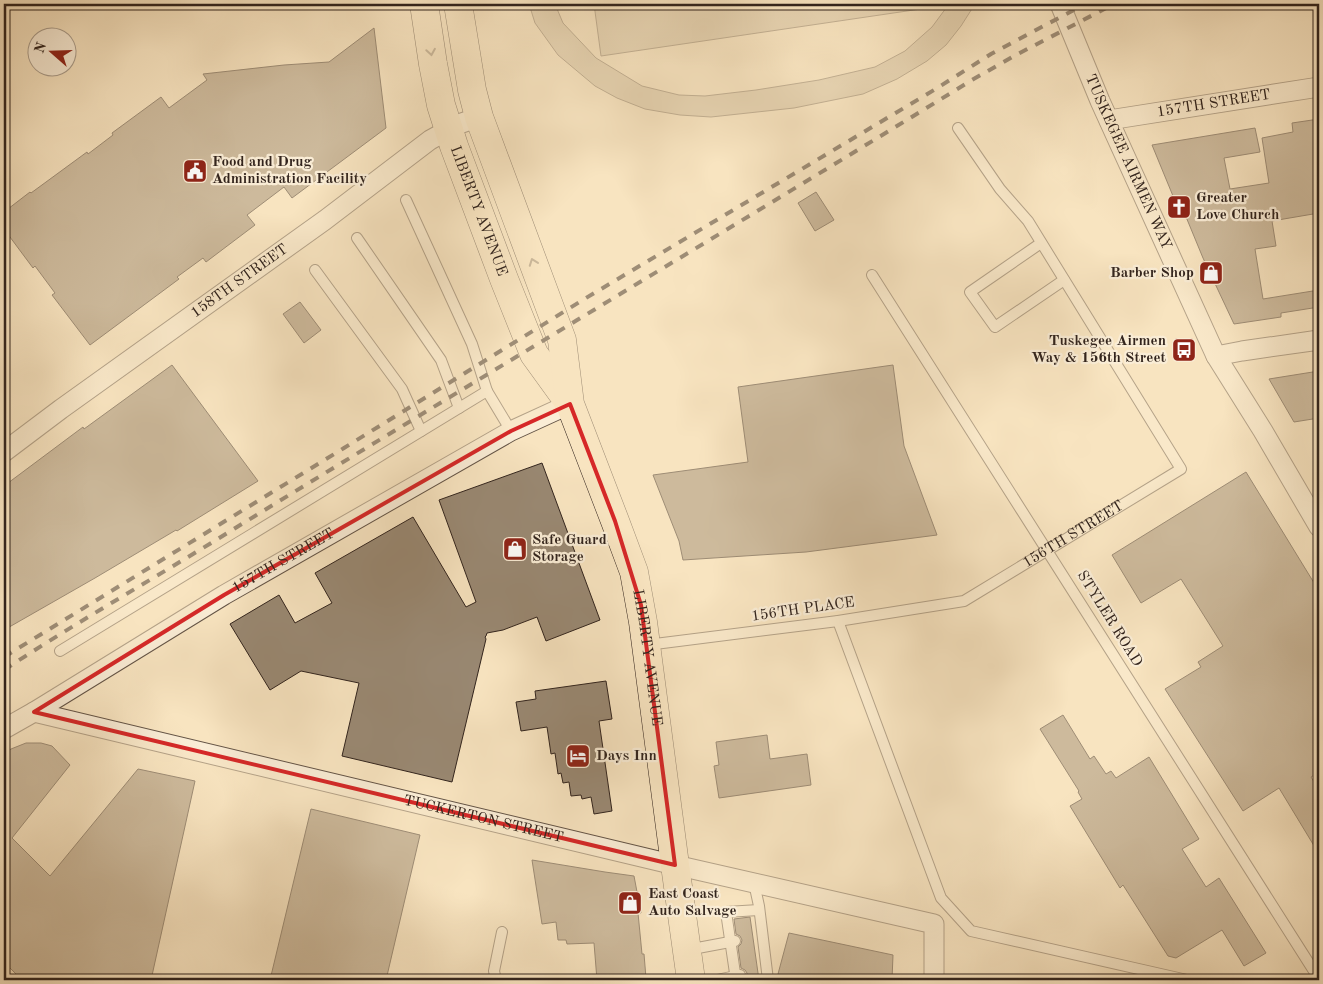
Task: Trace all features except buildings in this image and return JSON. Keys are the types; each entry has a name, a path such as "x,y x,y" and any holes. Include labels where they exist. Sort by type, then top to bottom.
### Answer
{"main road":[{"name":"LIBERTY AVENUE","path":"424,4 434,72 448,130 534,354 570,404"},
{"name":"LIBERTY AVENUE","path":"458,4 472,90 479,117 562,340 570,404 634,572 646,645 691,980"}],"street":[{"name":"TUSKEGEE AIRMEN WAY","path":"1060,4 1100,101 1216,356 1263,431 1319,527"},
{"name":"157TH STREET","path":"1109,120 1319,87"},
{"name":"158TH STREET","path":"4,452 324,220 430,140 479,117"},
{"path":"1216,356 1319,340"},
{"name":"157TH STREET","path":"4,729 224,595 511,432 570,404"},
{"name":"TUCKERTON STREET","path":"34,712 675,865 934,924 934,980"}],"lane":[{"path":"958,128 1000,189 1028,221 1064,280 996,327 970,292 1041,243"},
{"path":"406,200 472,344 487,391 511,432"},
{"path":"357,238 441,360 459,408"},
{"path":"315,270 402,389 421,431"},
{"name":"STYLER ROAD","path":"872,275 1319,979"},
{"name":"156TH STREET","path":"964,601 1181,469 1064,280"},
{"path":"60,651 487,391"},
{"name":"156TH PLACE","path":"646,645 838,621 964,601"},
{"path":"838,621 941,898 971,931 1187,980"},
{"path":"754,883 759,910 758,937 762,970 768,980"},
{"path":"717,980 737,977 733,942 726,912 759,910"},
{"path":"496,980 494,971 502,932"},
{"path":"687,950 733,942"}],"highlighted area":[{"path":"570,404 615,521 641,605 675,865 34,712 224,595 511,431"}],"shaded area":[{"path":"529,4 555,4 563,23 596,58 642,86 679,95 705,96 819,80 875,67 905,51 932,27 949,4 975,4 946,45 927,61 897,79 863,94 794,108 711,117 680,115 645,109 617,98 595,86 558,55 535,23"},
{"path":"594,4 940,4 941,6 601,56"}],"railway":[{"path":"4,657 586,298 991,54 1085,4"},
{"path":"4,670 91,615 972,80 1114,4"}],"place":[{"name":"Food and Drug Administration Facility","path":"195,171"},
{"name":"Greater Love Church","path":"1179,207"},
{"name":"Barber Shop","path":"1211,273"},
{"name":"Tuskegee Airmen Way & 156th Street","path":"1184,350"},
{"name":"Safe Guard Storage","path":"515,549"},
{"name":"Days Inn","path":"578,756"},
{"name":"East Coast Auto Salvage","path":"630,903"}]}
